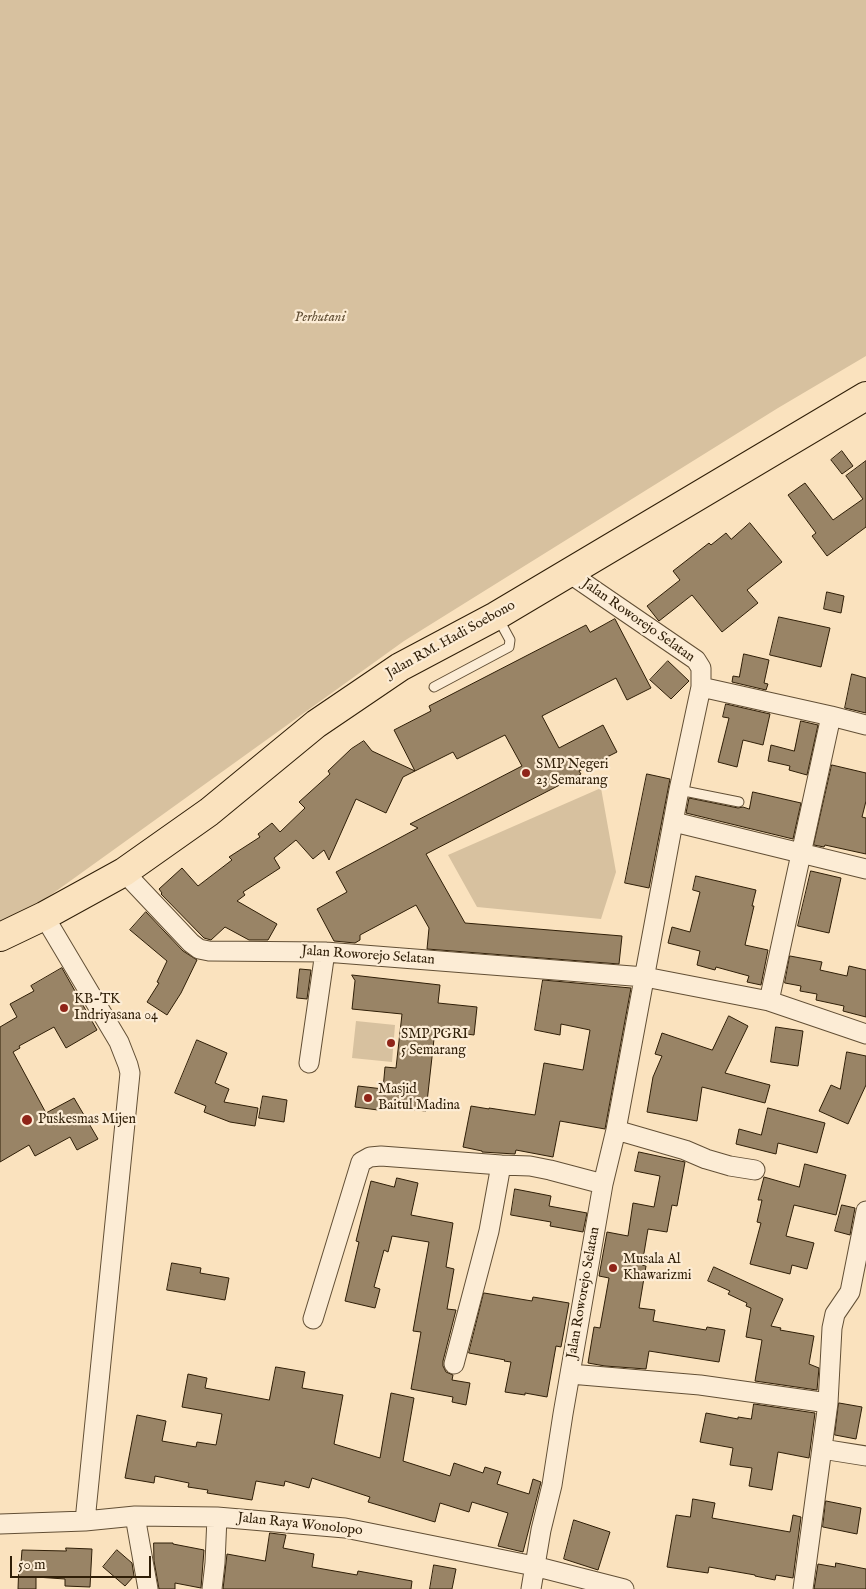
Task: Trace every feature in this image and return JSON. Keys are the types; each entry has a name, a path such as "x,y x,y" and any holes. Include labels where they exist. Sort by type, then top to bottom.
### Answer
{"main road":[{"name":"Jalan RM. Hadi Soebono","path":"0,937 44,916 124,872 209,812 316,724 400,667 496,616 866,396"}],"street":[{"name":"Jalan Roworejo Selatan","path":"531,1589 534,1566 552,1485 603,1184 616,1130 679,790 701,687 701,668 696,660 569,573"},
{"path":"701,687 866,725"},
{"path":"769,1001 831,716"},
{"path":"674,822 866,869"},
{"name":"Jalan Roworejo Selatan","path":"124,872 191,943 200,949 209,951 325,952 644,977 769,1001 866,1034"},
{"path":"44,916 118,1042 130,1073 85,1521"},
{"path":"309,1063 325,952"},
{"path":"616,1130 686,1150 706,1159 730,1166 755,1170"},
{"path":"313,1319 361,1162 370,1157 381,1156 530,1166 603,1184"},
{"path":"454,1364 489,1231 501,1165"},
{"path":"803,1589 828,1403 832,1328 835,1314 858,1293 866,1211"},
{"name":"Jalan Roworejo Selatan","path":"570,1374 700,1385 828,1403"},
{"path":"822,1449 866,1456"},
{"path":"136,1516 148,1589"},
{"name":"Jalan Raya Wonolopo","path":"0,1524 85,1521 136,1516 216,1517 345,1528 534,1566 624,1589"},
{"path":"212,1589 215,1563 216,1517"}],"lane":[{"path":"434,687 509,647 510,640 496,616"},
{"path":"679,790 739,802"}],"green space":[{"name":"Perhutani","path":"0,0 866,0 866,356 778,408 404,641 9,925 0,929"},
{"path":"601,788 616,872 601,919 477,907 448,855"},
{"path":"356,1021 395,1025 392,1062 352,1058"}],"building":[{"path":"842,451 853,466 842,474 831,460"},
{"path":"866,461 866,527 827,556 812,536 816,533 788,495 805,483 833,520 863,499 846,476"},
{"path":"750,523 782,562 747,590 758,603 722,632 692,595 659,621 647,606 680,580 673,571 709,543 711,545 726,533 731,539"},
{"path":"827,592 844,596 841,613 824,609"},
{"path":"779,617 830,628 821,667 770,655"},
{"path":"615,619 651,688 627,700 616,678 542,716 559,748 603,725 617,752 579,771 581,774 426,854 465,923 622,936 619,964 427,949 429,928 416,905 360,935 360,940 355,943 334,941 317,909 347,892 336,872 418,828 410,824 522,766 505,735 457,759 453,752 415,771 394,730 431,711 429,706 586,625 590,632"},
{"path":"744,654 769,660 764,683 768,684 766,690 732,682 733,676 739,677"},
{"path":"668,661 689,681 671,699 650,680"},
{"path":"852,674 866,678 866,713 845,708"},
{"path":"726,704 770,714 763,745 743,740 737,767 718,762 729,718 723,717"},
{"path":"801,721 818,725 807,775 789,770 790,766 768,761 771,745 794,751"},
{"path":"364,741 372,751 415,771 403,777 386,813 356,799 329,860 324,850 313,859 296,840 274,858 280,868 243,892 245,895 237,901 277,924 268,940 249,940 225,927 211,940 204,938 161,894 159,889 182,868 198,886 232,860 229,857 260,837 258,834 272,823 280,832 305,808 299,802 330,774 328,771 351,749"},
{"path":"832,765 866,773 866,801 862,817 866,818 866,854 825,845 824,847 814,845"},
{"path":"647,774 670,779 649,888 625,883"},
{"path":"753,792 801,803 793,839 686,813 689,798 749,809"},
{"path":"811,871 841,878 829,933 798,926"},
{"path":"696,876 756,890 745,945 768,950 761,985 747,982 749,976 716,967 715,970 697,965 700,951 668,943 672,927 690,932 700,892 693,890"},
{"path":"146,912 183,951 197,960 181,993 167,1015 147,1002 159,983 157,982 167,961 130,930"},
{"path":"790,956 822,962 820,970 847,976 849,966 866,970 866,1017 843,1011 844,1006 816,1000 817,994 800,991 801,986 785,983"},
{"path":"62,968 97,1030 66,1048 54,1027 19,1046 20,1048 13,1052 46,1113 74,1098 98,1139 77,1150 70,1137 35,1156 29,1145 0,1162 0,1027 17,1017 10,1004 34,991 31,986"},
{"path":"300,969 311,970 307,999 297,998"},
{"path":"352,975 440,985 438,1003 477,1007 474,1035 435,1030 426,1111 379,1106 378,1110 355,1107 358,1086 383,1089 385,1067 396,1068 402,1014 352,1009 355,981"},
{"path":"543,980 631,988 605,1129 560,1121 553,1157 516,1150 515,1154 482,1152 463,1147 471,1106 535,1115 544,1063 583,1070 590,1030 561,1024 560,1035 535,1030"},
{"path":"729,1016 748,1026 725,1073 770,1085 765,1103 702,1087 697,1121 647,1112 653,1077 662,1056 655,1054 662,1033 712,1050"},
{"path":"776,1027 803,1031 798,1066 771,1062"},
{"path":"197,1040 227,1053 215,1083 229,1089 224,1102 258,1108 255,1126 230,1122 204,1112 206,1106 175,1093"},
{"path":"847,1052 866,1056 866,1085 848,1124 819,1111 831,1085 840,1089"},
{"path":"263,1096 287,1100 284,1122 259,1118"},
{"path":"768,1108 825,1123 817,1153 778,1143 776,1154 736,1144 739,1129 761,1135"},
{"path":"639,1152 685,1162 677,1206 672,1205 667,1232 648,1229 642,1265 646,1266 639,1308 655,1310 653,1321 706,1330 707,1327 725,1330 719,1362 649,1351 646,1369 588,1363 594,1327 600,1328 609,1278 599,1276 607,1232 628,1236 633,1203 654,1207 660,1176 635,1171"},
{"path":"805,1164 846,1175 836,1215 794,1205 786,1236 814,1243 807,1269 792,1265 790,1274 750,1264 761,1223 757,1222 762,1200 758,1200 764,1177 799,1187"},
{"path":"397,1178 418,1183 411,1215 453,1223 446,1267 454,1269 447,1309 456,1310 443,1366 446,1372 453,1375 452,1380 470,1383 466,1405 452,1402 453,1397 411,1389 421,1332 413,1331 429,1242 392,1236 388,1252 384,1250 374,1287 380,1289 375,1308 345,1301 359,1242 356,1241 371,1181 394,1187"},
{"path":"515,1189 551,1196 549,1206 587,1213 583,1232 550,1226 551,1222 511,1215"},
{"path":"842,1205 855,1208 850,1235 835,1231"},
{"path":"172,1263 201,1268 200,1273 229,1278 225,1300 167,1290"},
{"path":"714,1267 783,1299 771,1326 781,1328 780,1330 814,1336 809,1364 819,1368 817,1390 755,1381 762,1340 746,1337 751,1308 746,1306 747,1303 728,1294 730,1291 708,1281"},
{"path":"484,1293 532,1301 533,1297 569,1303 561,1347 556,1346 547,1397 505,1392 511,1362 469,1353"},
{"path":"276,1367 305,1372 302,1388 343,1395 334,1444 380,1458 391,1393 414,1398 403,1461 450,1476 454,1463 483,1473 485,1467 501,1472 497,1484 529,1494 533,1479 541,1482 523,1552 498,1546 508,1513 472,1502 469,1512 440,1503 435,1522 368,1502 370,1497 312,1478 309,1488 285,1481 284,1486 256,1481 252,1500 207,1493 208,1490 188,1487 189,1483 155,1476 154,1483 125,1478 137,1415 166,1421 162,1441 196,1447 197,1442 216,1445 222,1414 182,1407 188,1374 207,1378 205,1388 269,1400"},
{"path":"839,1403 862,1407 856,1439 835,1435"},
{"path":"754,1404 815,1413 809,1458 778,1452 772,1490 749,1486 752,1468 730,1465 733,1448 700,1442 706,1413 738,1419 738,1417 751,1419"},
{"path":"693,1499 715,1503 712,1518 790,1532 793,1515 801,1517 793,1578 776,1575 775,1580 709,1567 708,1573 667,1567 676,1515 690,1517"},
{"path":"826,1501 861,1508 857,1534 823,1527"},
{"path":"574,1520 610,1532 598,1570 564,1559"},
{"path":"270,1533 286,1535 283,1548 314,1554 312,1567 357,1575 358,1571 412,1581 411,1589 223,1589 227,1554 265,1561"},
{"path":"154,1543 173,1543 204,1550 201,1588 175,1583 175,1589 159,1589 154,1561"},
{"path":"66,1548 92,1549 90,1587 65,1586 65,1579 36,1577 36,1589 18,1589 19,1562 21,1563 22,1550 66,1551"},
{"path":"117,1550 132,1563 134,1576 125,1586 103,1567"},
{"path":"836,1563 866,1569 866,1589 814,1589 818,1564 835,1567"},
{"path":"434,1565 456,1569 452,1589 430,1589"}],"place":[{"name":"SMP Negeri 23 Semarang","path":"526,773"},
{"name":"KB-TK Indriyasana 04","path":"64,1008"},
{"name":"SMP PGRI 5 Semarang","path":"391,1043"},
{"name":"Masjid Baitul Madina","path":"368,1098"},
{"name":"Puskesmas Mijen","path":"27,1120"},
{"name":"Musala Al Khawarizmi","path":"613,1268"}]}
